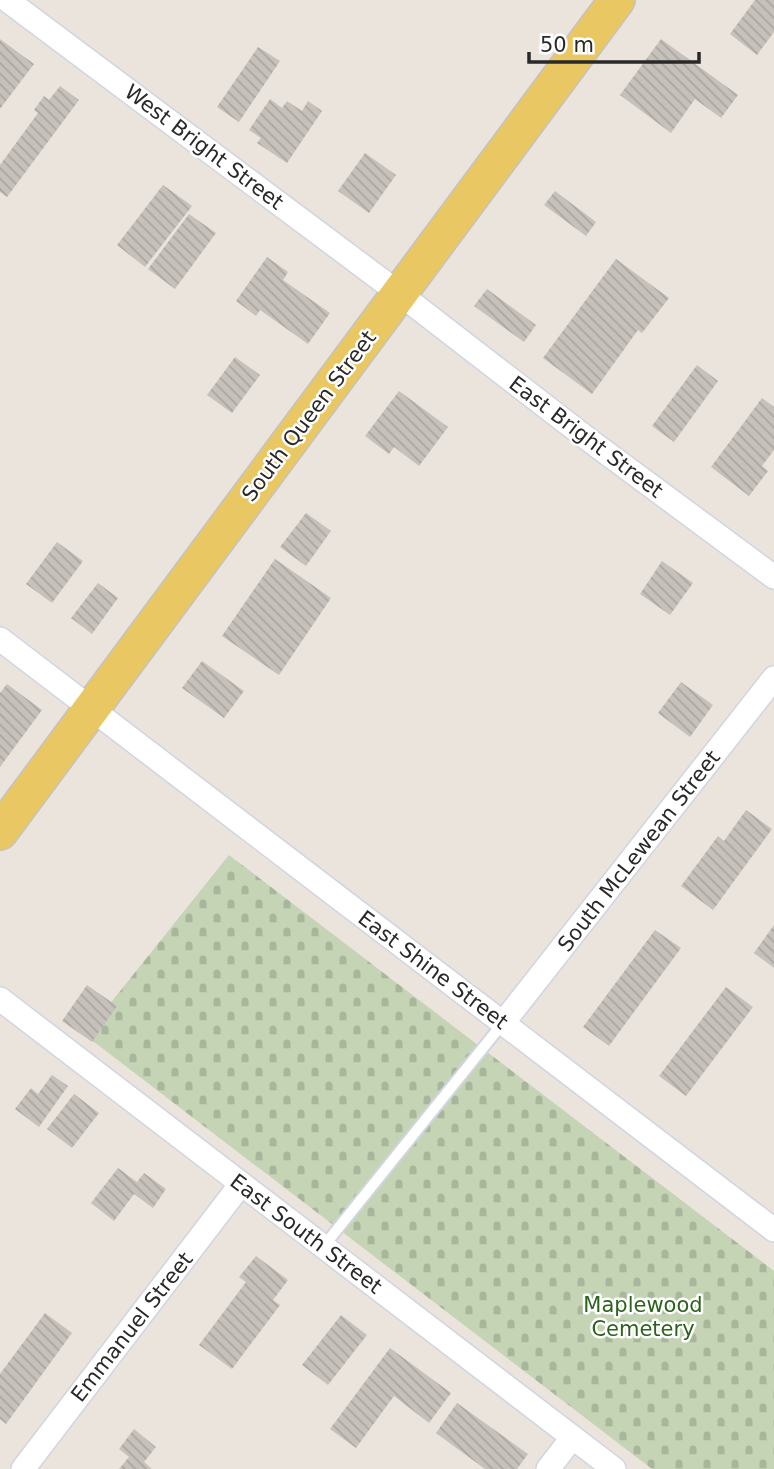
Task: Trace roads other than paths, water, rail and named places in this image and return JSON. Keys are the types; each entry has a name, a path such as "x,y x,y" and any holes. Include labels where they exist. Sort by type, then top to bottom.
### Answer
{"main road":[{"name":"South Queen Street","path":"0,832 618,0"}],"street":[{"name":"West Bright Street","path":"8,0 400,294"},
{"name":"East Bright Street","path":"400,294 774,578"},
{"name":"East Shine Street","path":"0,639 774,1230"},
{"name":"South McLewean Street","path":"503,1023 774,678"},
{"name":"East South Street","path":"0,999 614,1469"},
{"name":"Emmanuel Street","path":"23,1469 241,1184"},
{"path":"548,1469 572,1438"}],"lane":[{"path":"323,1247 503,1023"}],"park label":[{"name":"Maplewood Cemetery","path":"643,1317"}]}
